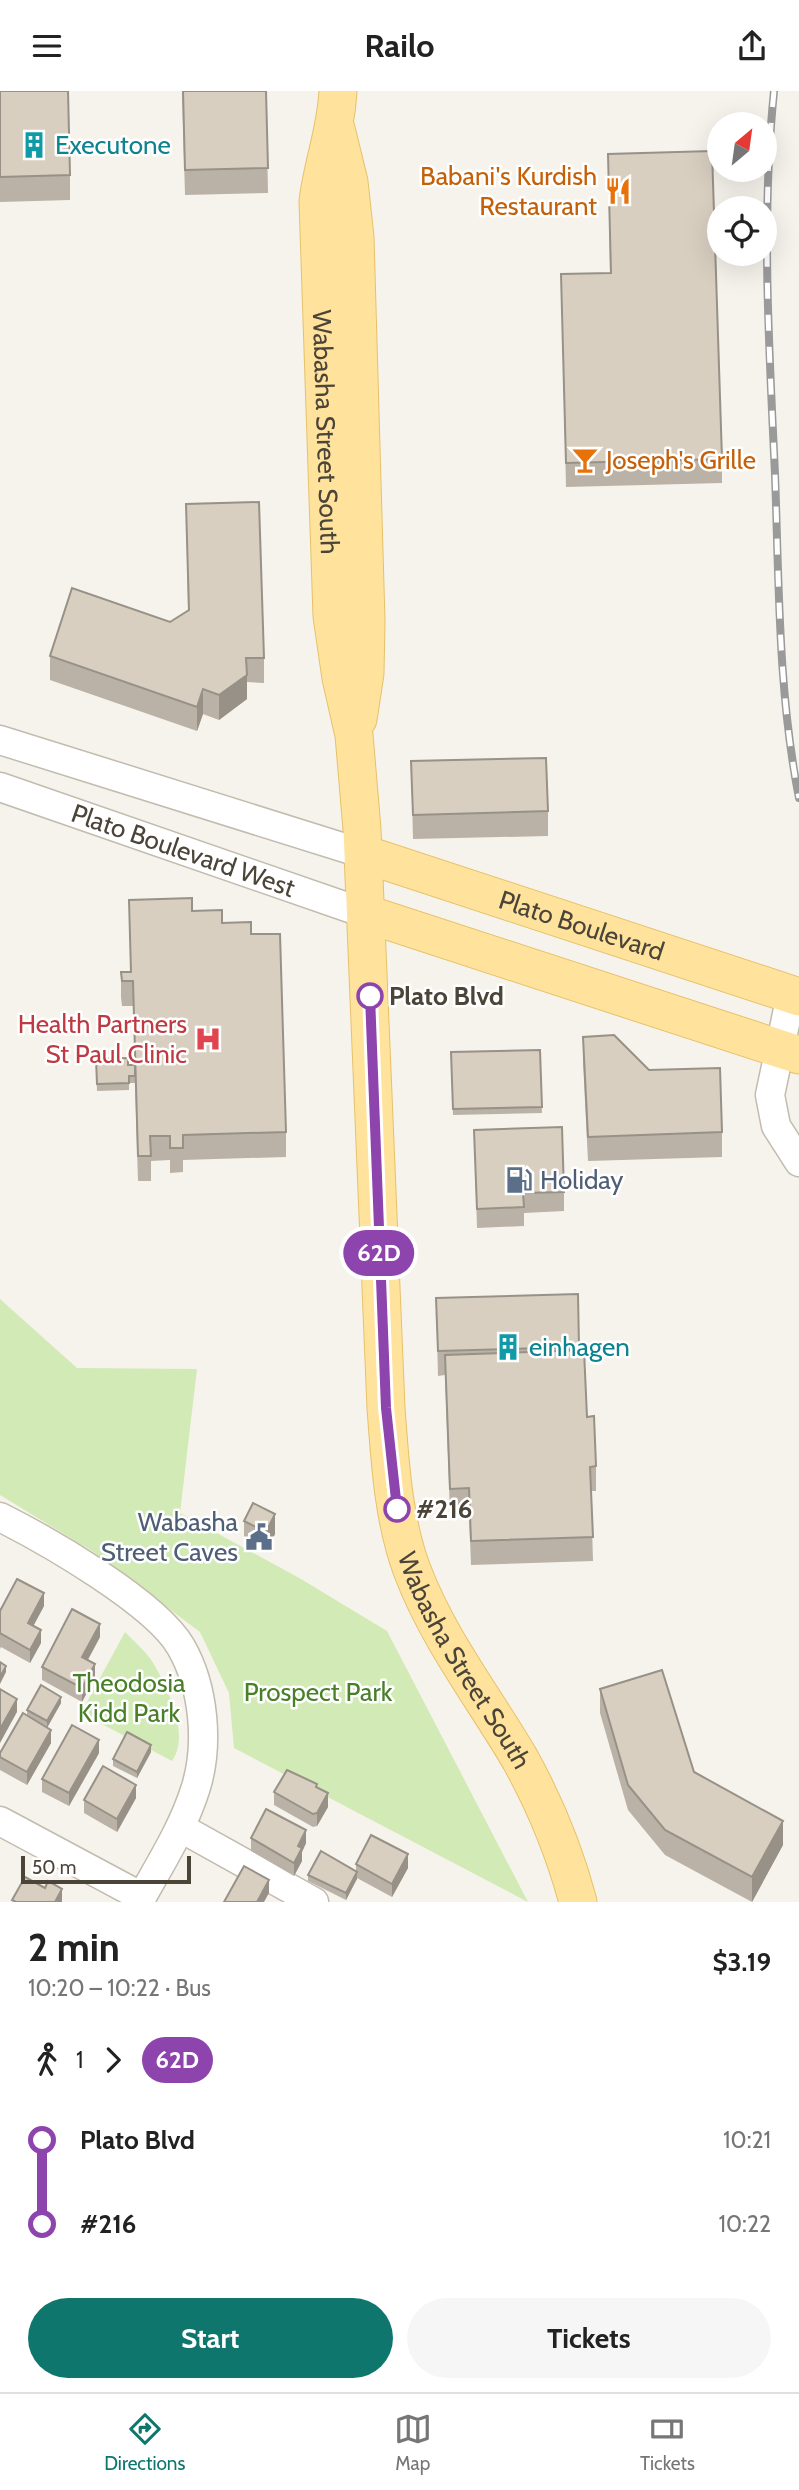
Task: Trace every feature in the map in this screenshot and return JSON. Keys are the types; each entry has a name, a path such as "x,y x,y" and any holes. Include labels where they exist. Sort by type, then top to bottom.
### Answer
{"main road":[{"name":"Wabasha Street South","path":"338,91 336,128 321,174 318,201 332,616 341,678 355,735 367,913 389,1455 411,1568 444,1640 520,1761 538,1796 569,1872 578,1902"},
{"name":"Plato Boulevard","path":"363,854 795,996"},
{"path":"367,913 788,1051"}],"street":[{"name":"Plato Boulevard West","path":"0,740 363,854"},
{"name":"Plato Boulevard West","path":"0,787 367,913"},
{"path":"795,996 788,1051 770,1094 776,1126 799,1162"},
{"path":"0,1517 83,1564 155,1618 181,1646 196,1687 205,1733 197,1785 181,1828 141,1900 0,1821"},
{"path":"181,1828 314,1902"}],"green space":[{"name":"Prospect Park","path":"0,1299 77,1368 197,1369 180,1513 301,1579 387,1631 528,1902 234,1748 229,1693 200,1632 92,1551 0,1495"},
{"name":"Theodosia Kidd Park","path":"125,1632 152,1661 170,1697 179,1738 172,1761 81,1713"}],"building":[{"name":"Executone","path":"0,91 68,91 70,175 0,177"},
{"path":"183,91 266,91 268,168 185,170"},
{"path":"707,151 707,182 713,182 713,196 707,196 707,266 716,266 722,459 566,463 561,274 611,273 608,154"},
{"path":"259,502 264,658 246,658 247,675 219,695 203,689 197,707 50,656 72,588 170,622 189,610 186,504"},
{"path":"546,758 548,811 413,815 411,761"},
{"name":"Health Partners St Paul Clinic","path":"192,898 192,911 222,910 222,923 251,922 251,934 280,934 286,1132 183,1135 183,1148 170,1148 170,1136 150,1136 151,1156 138,1156 133,981 122,981 121,972 131,972 129,900"},
{"path":"614,1035 649,1070 720,1068 722,1132 588,1137 583,1037"},
{"path":"540,1050 542,1107 453,1109 451,1052"},
{"path":"128,1058 128,1065 135,1065 135,1076 129,1076 129,1083 97,1084 96,1059"},
{"name":"Holiday","path":"562,1127 564,1192 523,1193 524,1207 477,1209 474,1130"},
{"path":"578,1294 579,1347 438,1351 436,1298"},
{"path":"584,1350 587,1417 594,1416 596,1466 590,1467 593,1537 471,1541 469,1488 450,1489 445,1355"},
{"path":"253,1503 275,1514 266,1532 244,1521"},
{"path":"17,1579 44,1593 28,1623 41,1630 30,1650 0,1633 0,1611"},
{"path":"72,1609 100,1624 82,1657 95,1664 82,1688 42,1667"},
{"path":"0,1662 6,1666 0,1677"},
{"path":"662,1670 694,1772 783,1821 752,1877 665,1830 628,1785 600,1689"},
{"path":"41,1685 61,1697 47,1721 27,1710"},
{"path":"0,1689 17,1699 0,1729"},
{"path":"23,1713 51,1730 27,1772 0,1757"},
{"path":"72,1725 99,1740 69,1793 42,1779"},
{"path":"127,1732 151,1745 137,1772 113,1759"},
{"path":"103,1766 136,1785 117,1819 84,1800"},
{"path":"287,1770 317,1784 316,1787 328,1793 317,1813 313,1814 274,1792"},
{"path":"266,1809 306,1830 298,1846 302,1848 294,1863 251,1838"},
{"path":"371,1835 408,1854 392,1884 356,1864"},
{"path":"321,1851 357,1872 346,1893 308,1875"},
{"path":"244,1866 269,1880 257,1902 224,1902"},
{"path":"25,1877 45,1888 48,1881 62,1889 55,1902 12,1900"}],"railway":[{"path":"774,91 768,187 769,330 783,677 799,798"}],"bus line":[{"name":"62D","path":"370,996 386,1408 389,1455 397,1509"}],"place":[{"name":"Executone","path":"34,145"},
{"name":"Babani's Kurdish Restaurant","path":"618,191"},
{"name":"Joseph's Grille","path":"585,460"},
{"name":"Plato Blvd","path":"370,996"},
{"name":"Health Partners St Paul Clinic","path":"208,1039"},
{"name":"Holiday","path":"519,1180"},
{"name":"einhagen","path":"508,1347"},
{"name":"#216","path":"397,1509"},
{"name":"Wabasha Street Caves","path":"259,1537"}]}
